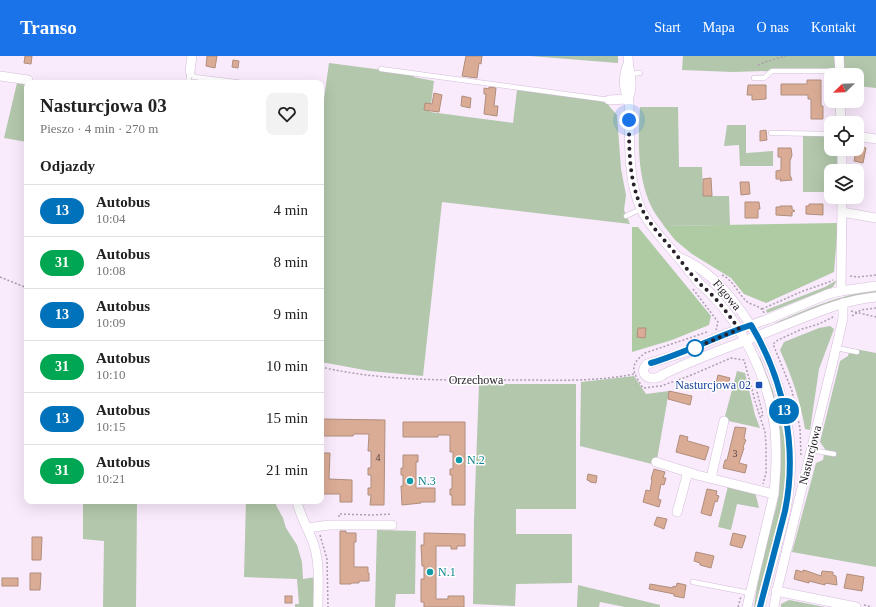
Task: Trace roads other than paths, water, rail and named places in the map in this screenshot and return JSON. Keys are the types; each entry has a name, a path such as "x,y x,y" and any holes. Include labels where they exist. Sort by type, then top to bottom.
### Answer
{"street":[{"path":"190,71 192,56"},
{"path":"839,56 840,68"},
{"name":"Figowa","path":"628,60 632,73 632,92 628,99 630,158 635,190 641,209 655,231 696,280 710,293 729,315 739,329 759,369 771,410 775,430 776,448 774,494 746,592 747,607"},
{"path":"0,76 28,80"},
{"path":"609,100 628,99"},
{"path":"864,137 876,140"},
{"path":"841,291 842,204"},
{"path":"842,212 876,218"},
{"name":"Figowa","path":"678,257 710,276 734,301 757,336 773,370 783,404 790,443 788,497 760,607"},
{"path":"876,286 841,291 811,300 688,351 647,364 643,369 643,372 647,377 655,378 815,312 843,310 876,297"},
{"name":"Nasturcjowa","path":"774,607 776,591 836,348 843,310"},
{"path":"711,478 724,422"},
{"path":"656,462 688,472 774,494"},
{"path":"676,512 688,472"},
{"path":"299,504 314,544 318,563 318,607"},
{"path":"307,528 328,524 392,525"},
{"path":"776,591 856,607"}],"lane":[{"path":"381,69 609,100"},
{"path":"188,80 190,71"},
{"path":"190,71 194,77 218,80"},
{"path":"754,78 764,78 772,71 824,73"},
{"path":"770,133 824,134"},
{"path":"626,216 641,209"},
{"path":"836,348 857,352"},
{"path":"810,454 834,454"},
{"path":"693,582 746,592"}],"place":[{"name":"Nasturcjowa 02","path":"759,385"},
{"name":"N.2","path":"459,460"},
{"name":"N.3","path":"410,481"},
{"name":"N.1","path":"430,572"}]}
